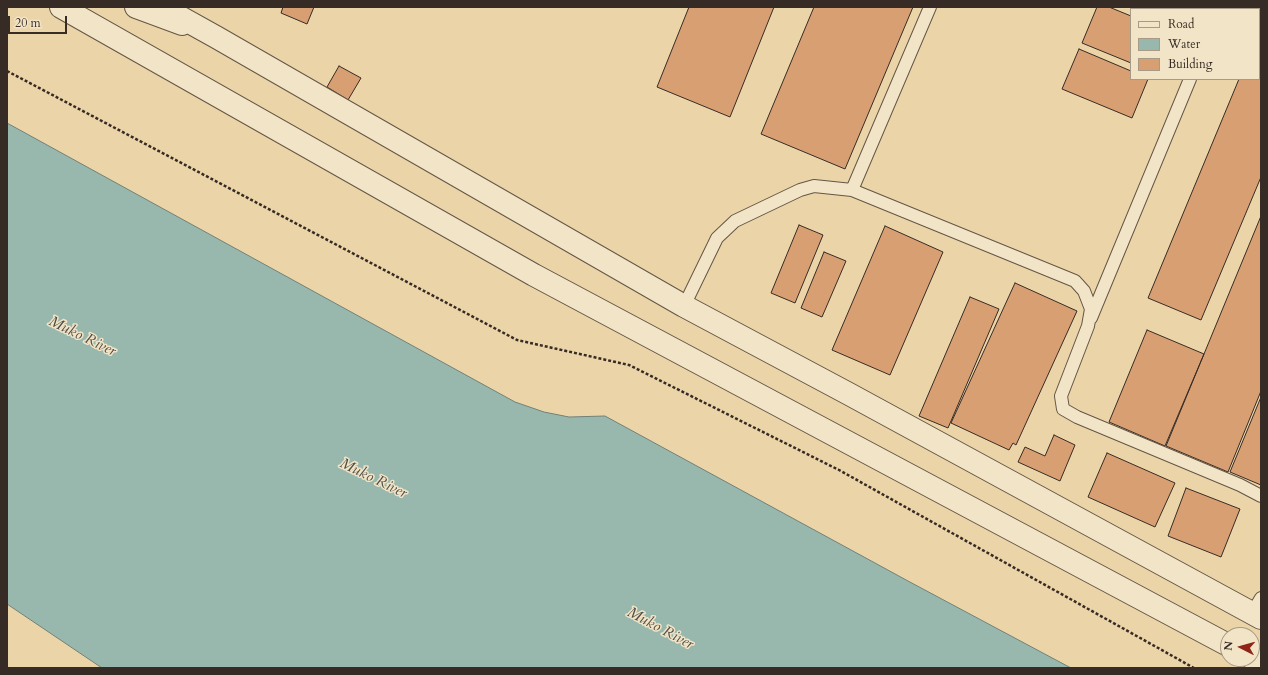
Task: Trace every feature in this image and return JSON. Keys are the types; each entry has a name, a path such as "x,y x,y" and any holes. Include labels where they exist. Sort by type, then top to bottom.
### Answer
{"street":[{"path":"61,7 534,275 1220,641"},
{"path":"136,7 216,37"},
{"path":"162,7 684,306 1258,610"}],"lane":[{"path":"852,190 930,7"},
{"path":"1190,80 1088,326 1061,396 1063,409 1077,417 1240,484 1261,496"},
{"path":"684,306 717,238 736,221 800,190 814,186 852,190 1076,281 1084,291 1090,309 1088,326"}],"path":[{"path":"7,71 517,340 629,365 839,470 1194,668"}],"water":[{"name":"Muko River","path":"7,123 515,402 544,412 569,417 605,416 1071,668 102,668 7,604"}],"building":[{"path":"283,7 314,7 307,24 281,13"},
{"path":"689,7 774,7 730,117 657,87"},
{"path":"814,7 913,7 845,169 761,134"},
{"path":"1097,7 1109,7 1130,16 1130,63 1082,43"},
{"path":"1261,25 1261,177 1201,320 1148,298 1239,80 1260,80"},
{"path":"1079,49 1130,71 1130,80 1148,80 1132,118 1062,89"},
{"path":"339,66 361,78 348,100 327,87"},
{"path":"1261,216 1261,391 1228,472 1166,446"},
{"path":"799,225 823,235 795,303 771,293"},
{"path":"885,226 943,252 890,375 832,350"},
{"path":"824,252 846,261 822,317 801,308"},
{"path":"1015,283 1077,311 1016,445 1013,443 1009,450 951,423"},
{"path":"970,297 999,309 948,428 919,416"},
{"path":"1147,330 1204,354 1165,446 1109,422"},
{"path":"1261,397 1261,485 1230,472"},
{"path":"1054,435 1075,445 1060,481 1018,462 1025,447 1045,456"},
{"path":"1107,453 1175,483 1155,527 1088,497"},
{"path":"1186,488 1240,509 1221,557 1168,536"}]}
